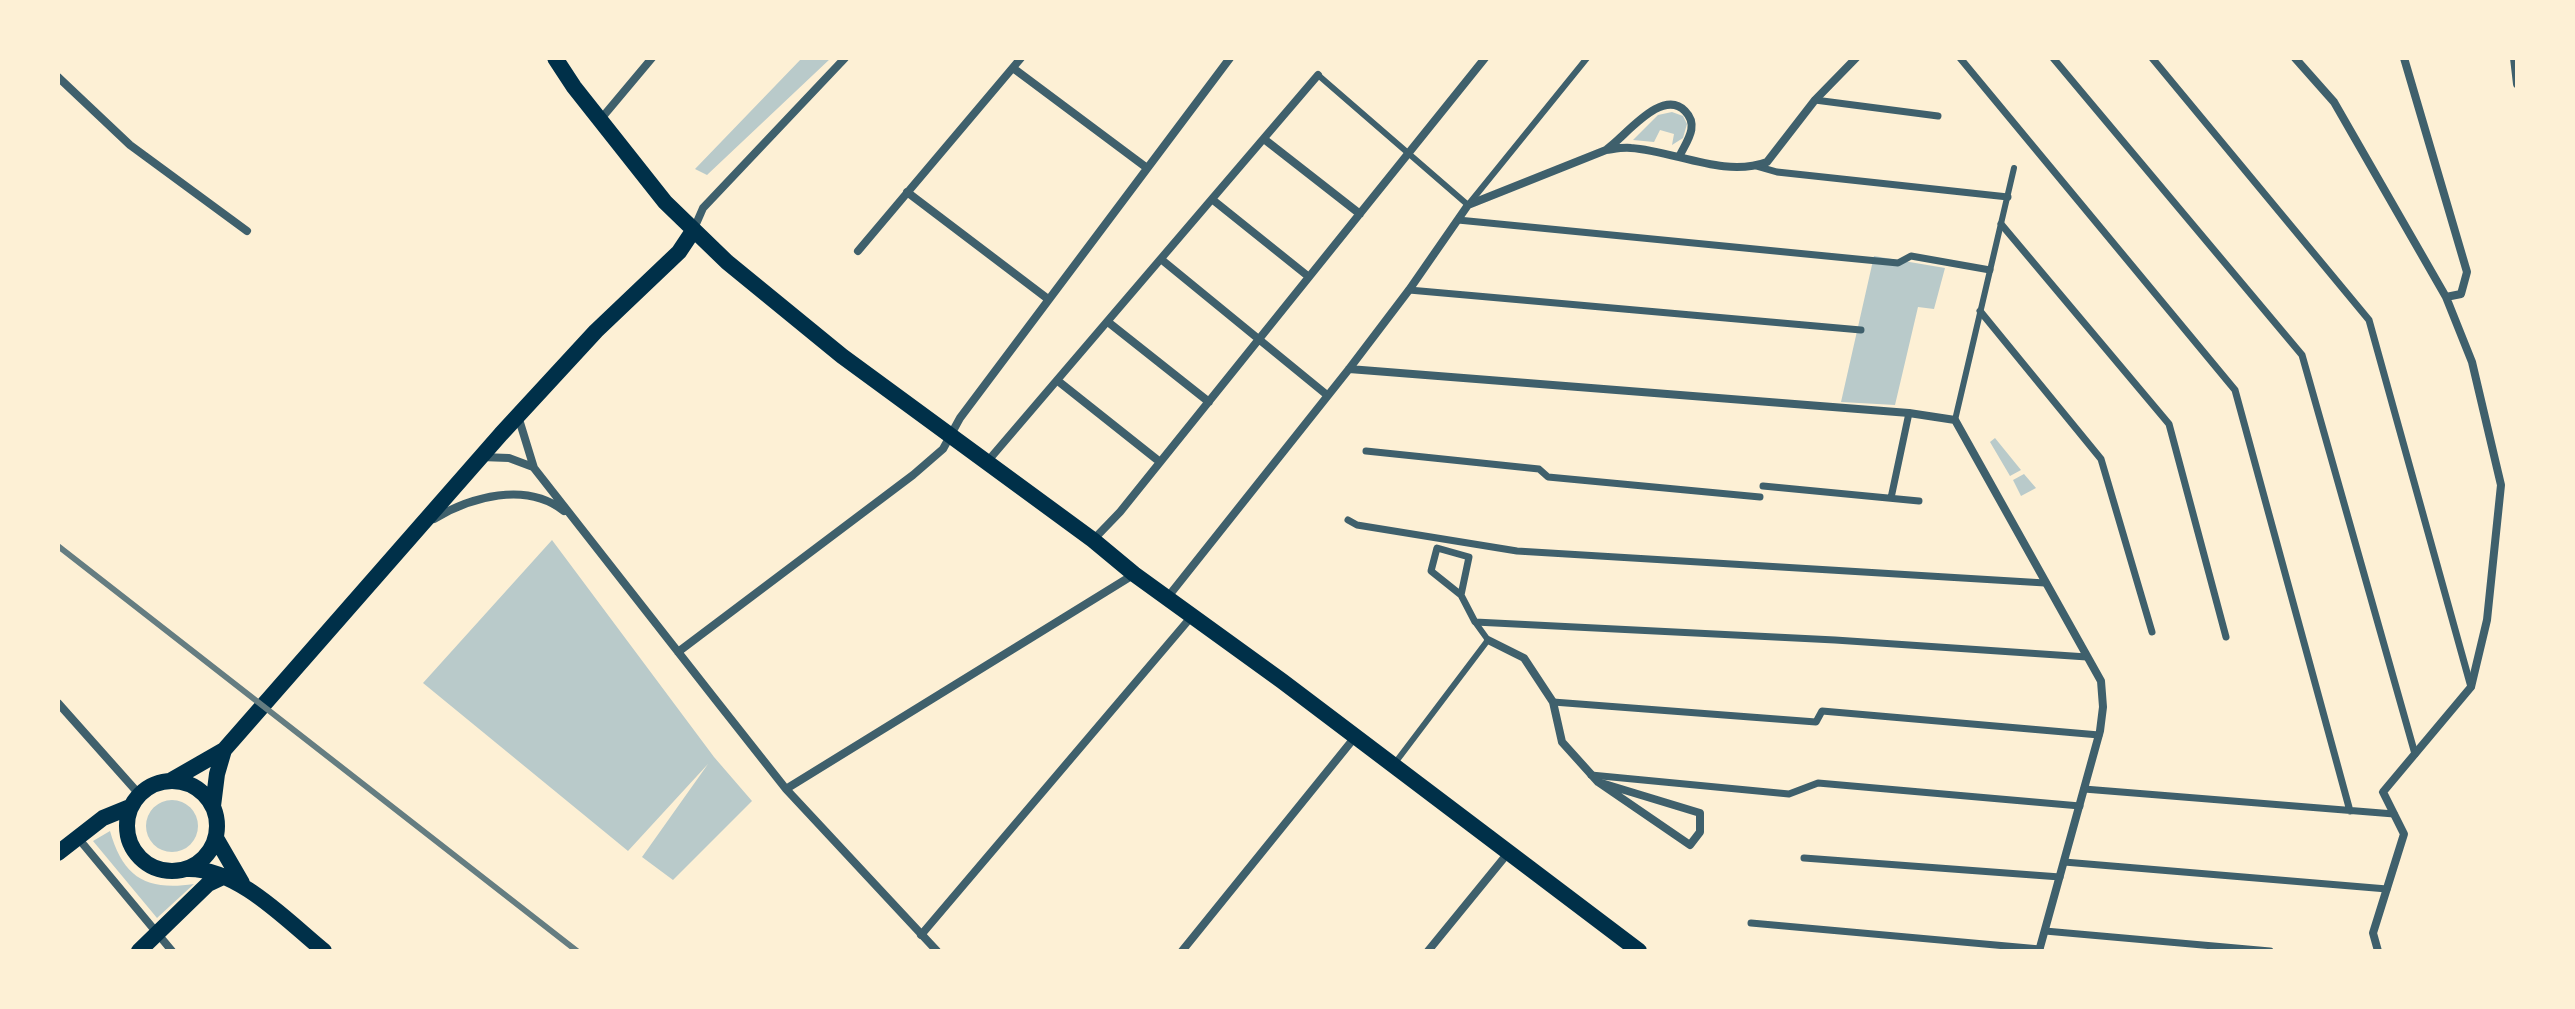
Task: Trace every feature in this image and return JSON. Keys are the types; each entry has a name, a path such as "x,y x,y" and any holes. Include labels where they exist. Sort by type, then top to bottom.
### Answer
{"main road":[{"path":"555,58 665,202 727,262 842,356 1093,540 1134,574 1639,951"},
{"path":"170,781 224,750 518,416 596,331 679,252 693,231"},
{"path":"213,806 224,750"},
{"path":"58,853 112,812 160,783 192,783 213,806 217,819 216,838 207,857 187,869"},
{"path":"134,801 127,832 131,846 150,865 166,870 203,869 225,876 245,888 324,951"},
{"path":"216,838 245,888"},
{"path":"139,951 208,884 225,876"}],"street":[{"path":"600,120 652,58"},
{"path":"693,231 703,208 845,58"},
{"path":"858,251 1021,58"},
{"path":"678,652 943,449 960,418 1230,58"},
{"path":"1093,540 1120,512 1485,58"},
{"path":"1606,150 1629,147 1735,167 1767,162 1815,100 1856,58"},
{"path":"1960,58 2235,390 2350,811"},
{"path":"2053,58 2302,355 2415,754"},
{"path":"2152,58 2369,320 2471,687"},
{"path":"2295,58 2334,102 2446,297 2472,362 2501,485 2487,620 2471,687 2383,792 2404,834 2373,933 2378,951"},
{"path":"2404,58 2467,272 2461,294 2446,297"},
{"path":"2514,58 2517,84"},
{"path":"1013,68 1147,168"},
{"path":"987,462 1318,75"},
{"path":"58,77 130,145 247,231"},
{"path":"1815,100 1938,116"},
{"path":"1167,598 1349,369 1468,205 1606,150 1644,116 1670,104 1688,113 1692,123 1692,133 1679,157"},
{"path":"1264,139 1360,214"},
{"path":"1756,166 1777,172 2008,197"},
{"path":"907,192 1048,299"},
{"path":"1213,200 1309,277"},
{"path":"1458,220 1898,263 1911,256 1990,270"},
{"path":"2001,224 2169,424 2226,637"},
{"path":"1162,260 1327,395"},
{"path":"1409,290 1861,330"},
{"path":"1980,311 2101,459 2152,632"},
{"path":"1108,322 1209,402"},
{"path":"1349,369 1909,413 1955,420 2101,681 2103,707 2099,735 2040,950 1751,923"},
{"path":"1058,381 1160,462"},
{"path":"1891,498 1909,413"},
{"path":"518,416 534,468 576,522 786,789 937,951"},
{"path":"1366,451 1539,469 1548,477 1760,497"},
{"path":"481,457 509,458 534,468"},
{"path":"1763,486 1919,501"},
{"path":"423,526 457,505 497,496 519,495 559,507 576,522"},
{"path":"1348,520 1357,525 1517,551 2045,583"},
{"path":"1461,595 1469,557 1437,548 1431,571 1461,595 1475,622 2087,657"},
{"path":"786,789 1134,574"},
{"path":"921,935 1192,616"},
{"path":"1488,640 1524,658 1553,702 1562,742 1598,782 1690,845 1700,832 1700,813 1598,782"},
{"path":"1553,702 1816,722 1822,711 2099,735"},
{"path":"58,703 134,801"},
{"path":"1182,951 1355,737"},
{"path":"1591,775 1789,794 1818,783 2080,806"},
{"path":"2084,789 2394,814"},
{"path":"76,837 172,951"},
{"path":"1428,951 1509,853"},
{"path":"1804,858 2060,877"},
{"path":"2064,862 2387,889"},
{"path":"2045,931 2270,951"}],"lane":[{"path":"1318,75 1468,205 1587,58"},
{"path":"1955,420 2014,168"},
{"path":"1393,766 1488,640 1475,622"}],"shaded area":[{"path":"802,58 831,58 707,175 695,169"},
{"path":"1672,112 1683,116 1687,124 1683,138 1672,145 1674,134 1660,130 1654,142 1633,140 1658,115"},
{"path":"1874,256 1945,268 1934,309 1918,307 1895,405 1841,402"},
{"path":"1995,438 2021,470 2010,476 1990,442"},
{"path":"2024,474 2036,488 2021,496 2013,480"},
{"path":"552,540 714,757 752,801 673,880 642,857 708,764 628,851 423,683"},
{"path":"172,800 191,807 198,826 191,845 172,852 153,845 146,826 153,807"},
{"path":"110,831 122,860 139,878 163,885 194,884 157,918 93,841"}],"railway":[{"path":"58,546 577,951"}]}
